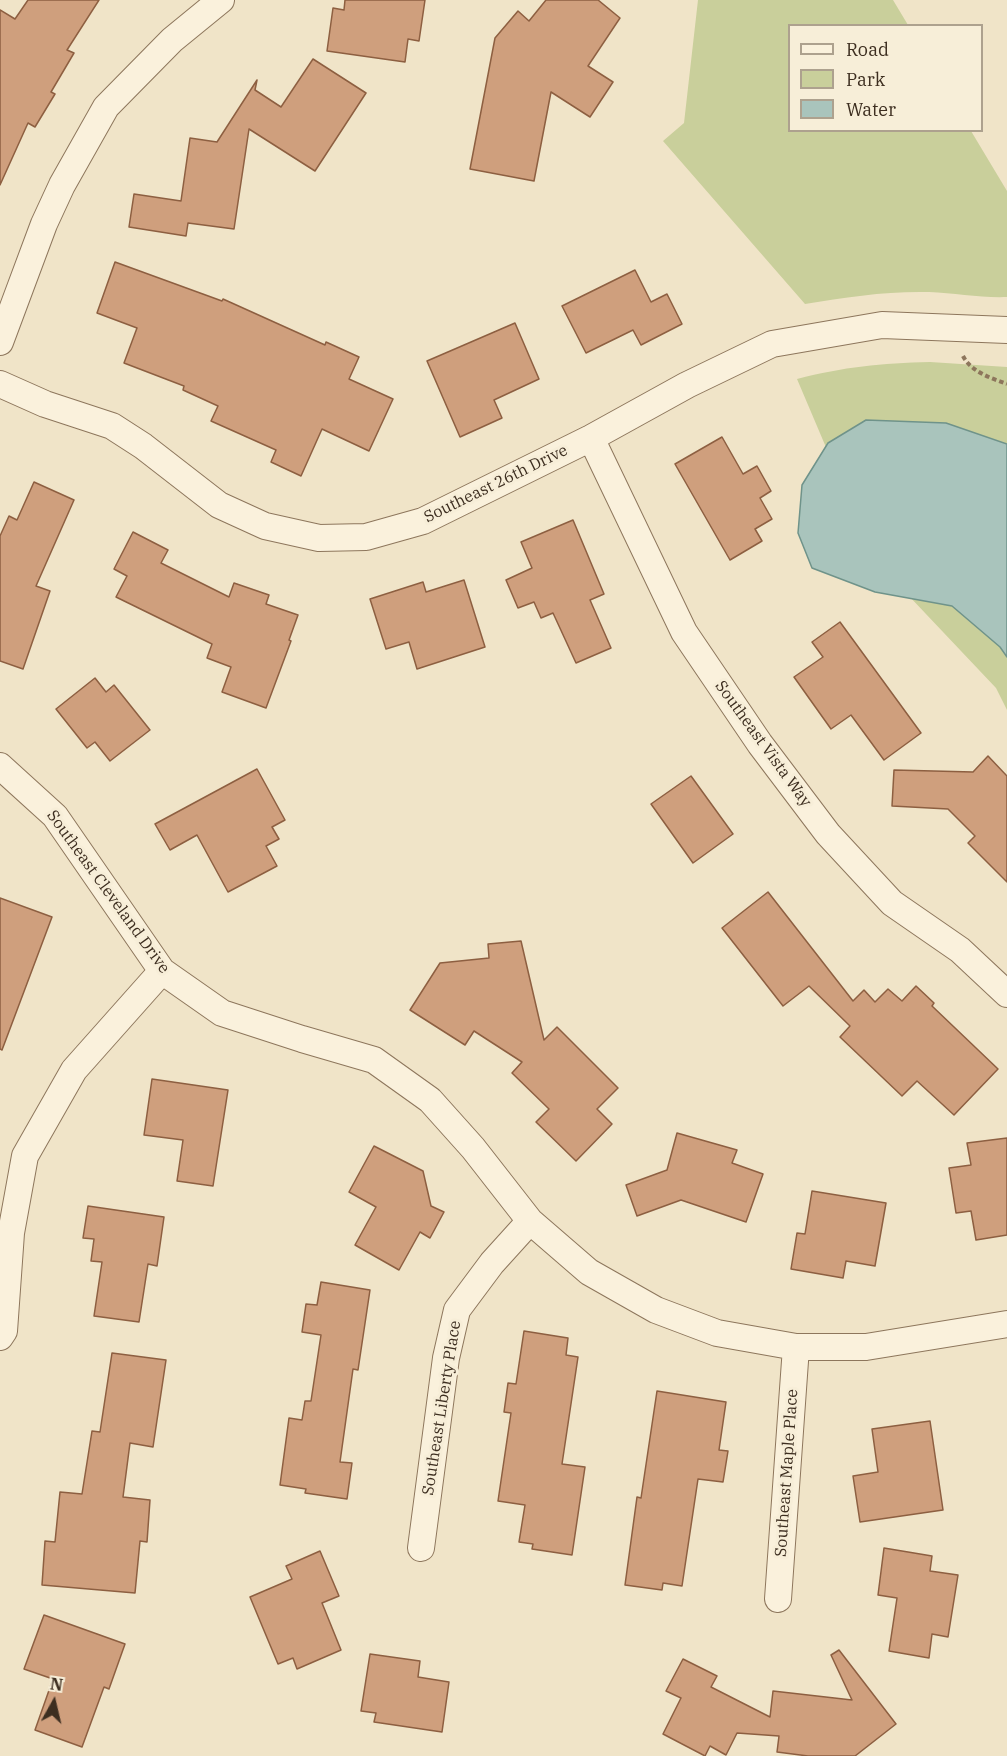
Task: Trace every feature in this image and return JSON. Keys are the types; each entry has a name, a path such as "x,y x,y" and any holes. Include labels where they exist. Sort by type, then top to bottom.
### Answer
{"street":[{"path":"0,342 44,224 106,107 172,40 221,0"},
{"name":"Southeast 26th Drive","path":"0,384 45,404 112,426 143,446 219,505 265,526 319,538 366,537 423,520 591,438 687,385 771,344 882,325 1007,330"},
{"name":"Southeast Vista Way","path":"591,438 684,633 760,744 828,834 892,903 960,950 1007,994"},
{"name":"Southeast Cleveland Drive","path":"0,766 55,816 162,971 222,1013 374,1060 430,1100 473,1148 530,1221 589,1272 656,1310 717,1333 796,1347 866,1347 1007,1324"},
{"path":"0,1337 4,1331 11,1233 25,1156 74,1070 162,971"},
{"name":"Southeast Liberty Place","path":"421,1548 446,1358 457,1310 492,1263 530,1221"},
{"name":"Southeast Maple Place","path":"778,1599 796,1347"}],"path":[{"path":"951,327 964,360 983,375 1007,384"}],"green space":[{"path":"698,0 893,0 907,24 788,24 788,132 972,132 1007,191 1007,297 898,292 805,304 663,141 684,123"},
{"path":"930,362 1007,367 1007,710 996,688 873,558 797,379 863,366"}],"water":[{"path":"866,420 946,423 1007,444 1007,657 1000,647 952,606 875,592 812,568 798,533 802,485 828,443"}],"building":[{"path":"28,0 99,0 67,50 74,53 51,92 55,94 35,127 28,123 0,185 0,10 15,19"},
{"path":"345,0 425,0 419,41 408,39 405,62 327,51 333,8 344,10"},
{"path":"546,0 598,0 620,18 588,66 613,82 590,117 551,92 534,181 470,169 495,38 518,11 529,21"},
{"path":"313,59 366,93 315,171 249,129 234,229 188,223 186,236 129,227 134,194 181,201 190,138 217,142 257,80 255,90 281,107"},
{"path":"115,262 222,301 223,299 325,345 326,342 359,357 349,379 393,399 369,451 322,429 301,476 271,462 276,450 211,421 218,406 183,390 184,386 124,363 137,328 97,313"},
{"path":"635,270 651,302 667,294 682,324 641,345 633,330 586,353 562,306"},
{"path":"515,323 539,379 494,400 502,418 460,437 427,361"},
{"path":"722,437 743,474 757,466 771,491 760,498 772,519 755,529 762,541 730,560 675,464"},
{"path":"34,482 74,500 36,586 50,591 23,669 0,661 0,536 9,516 17,520"},
{"path":"573,520 604,594 590,600 611,648 576,663 553,613 541,618 534,602 518,608 506,580 532,568 521,542"},
{"path":"133,532 168,550 161,563 229,597 234,583 269,595 266,604 298,615 289,640 291,641 266,708 222,692 231,667 207,658 212,644 116,597 127,576 114,569"},
{"path":"464,580 485,647 417,669 409,642 386,649 370,599 423,582 426,592"},
{"path":"840,622 921,733 884,760 851,715 831,729 794,677 823,657 812,642"},
{"path":"95,678 106,692 114,685 150,730 110,761 95,742 87,748 56,709"},
{"path":"988,756 1007,776 1007,882 968,843 975,836 948,809 892,806 894,770 973,772"},
{"path":"257,769 285,820 272,827 279,839 266,846 277,866 228,892 197,835 170,850 155,824"},
{"path":"691,776 733,834 693,863 651,804"},
{"path":"768,892 853,1001 864,990 875,1002 888,989 902,1001 916,986 934,1003 932,1006 998,1069 954,1115 917,1081 902,1096 840,1037 850,1026 809,986 783,1006 722,928"},
{"path":"0,898 52,917 2,1050 0,1049"},
{"path":"521,941 544,1040 557,1027 618,1088 597,1109 612,1124 576,1161 536,1122 549,1109 512,1073 522,1062 474,1031 465,1045 410,1010 440,963 489,958 488,944"},
{"path":"152,1079 228,1090 213,1186 177,1181 183,1140 144,1135"},
{"path":"677,1133 737,1150 732,1163 763,1174 746,1222 681,1200 637,1216 626,1185 667,1170"},
{"path":"1007,1138 1007,1235 976,1240 971,1211 956,1213 949,1168 971,1165 967,1143"},
{"path":"374,1146 423,1171 431,1206 444,1212 430,1238 420,1232 399,1270 355,1245 376,1207 349,1192"},
{"path":"812,1191 886,1203 875,1266 846,1261 843,1278 791,1269 797,1233 805,1234"},
{"path":"88,1206 164,1217 157,1266 148,1264 139,1322 94,1316 102,1262 91,1261 94,1239 83,1238"},
{"path":"321,1282 370,1290 358,1370 353,1369 340,1462 352,1463 347,1499 305,1493 306,1489 280,1485 289,1418 302,1420 305,1401 311,1401 321,1335 302,1332 306,1304 317,1305"},
{"path":"524,1331 568,1338 566,1355 578,1357 562,1464 585,1467 572,1555 532,1549 533,1544 519,1542 525,1505 498,1501 511,1413 504,1412 508,1383 516,1384"},
{"path":"112,1353 166,1360 153,1447 130,1443 123,1497 150,1500 147,1542 140,1541 135,1593 42,1585 45,1541 55,1542 60,1492 82,1494 92,1431 100,1432"},
{"path":"657,1391 726,1402 719,1450 728,1451 723,1482 698,1479 682,1586 663,1583 662,1590 625,1585 637,1497 641,1498"},
{"path":"930,1421 943,1510 860,1522 853,1476 878,1472 872,1429"},
{"path":"884,1548 932,1556 930,1571 958,1575 948,1637 932,1634 929,1658 889,1651 897,1598 878,1595"},
{"path":"320,1551 339,1596 322,1603 341,1650 297,1669 293,1658 278,1664 250,1597 292,1579 286,1566"},
{"path":"44,1615 125,1644 109,1689 104,1687 82,1747 35,1730 53,1679 24,1669"},
{"path":"839,1650 896,1724 855,1756 808,1756 777,1752 779,1736 737,1733 726,1755 710,1746 705,1756 663,1734 681,1698 666,1691 683,1659 717,1676 711,1687 770,1717 773,1691 852,1700 831,1655"},
{"path":"370,1654 420,1661 418,1677 449,1682 442,1732 374,1722 376,1713 361,1711"}]}
